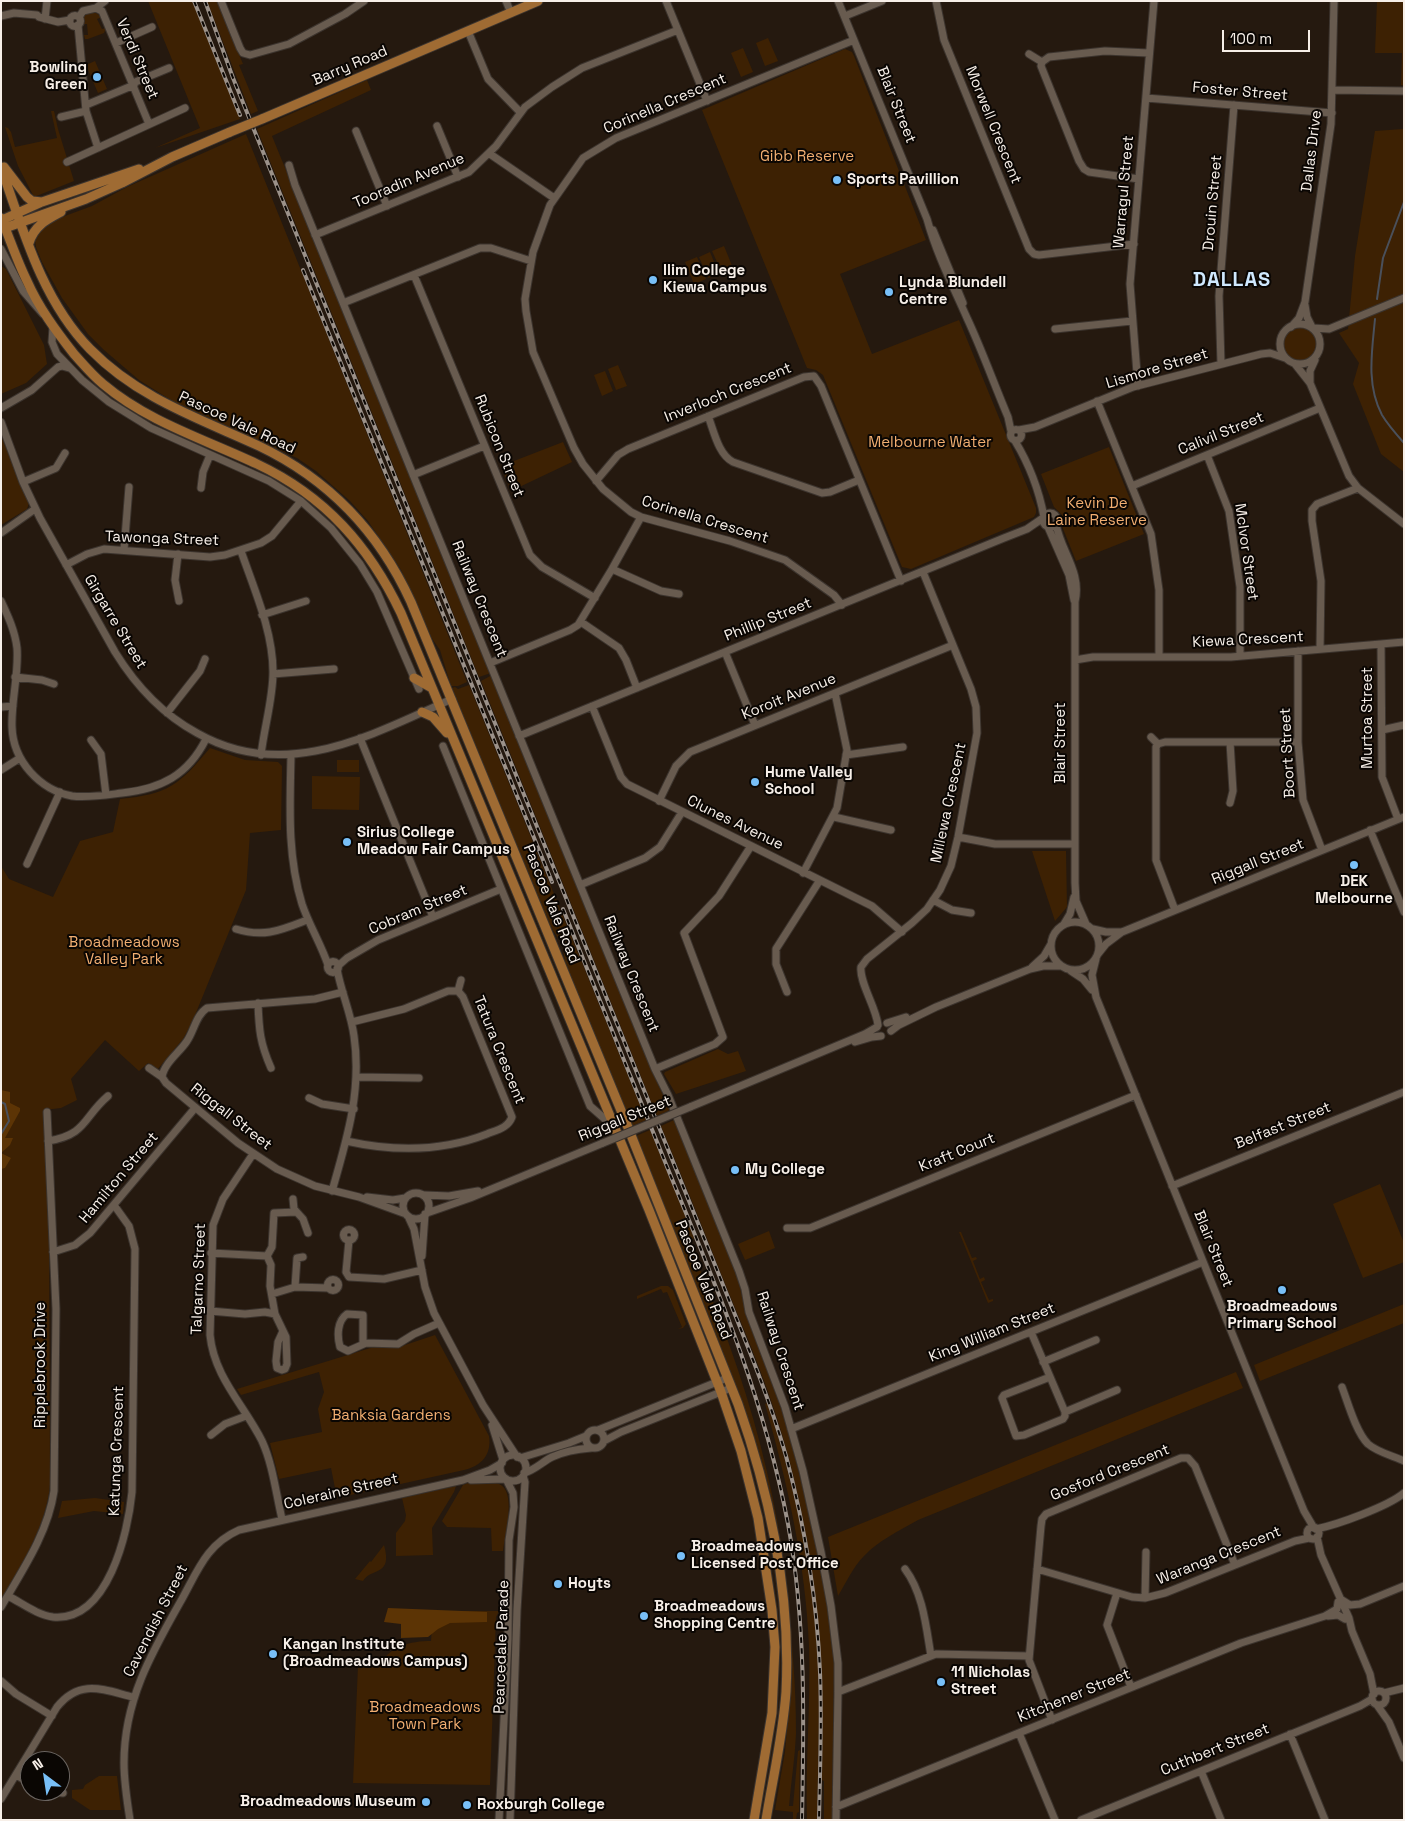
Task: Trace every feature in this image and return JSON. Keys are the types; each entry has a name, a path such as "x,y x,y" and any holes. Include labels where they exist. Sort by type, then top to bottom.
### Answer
{"main road":[{"name":"Barry Road","path":"2,223 86,199 172,157 538,1"},
{"name":"Barry Road","path":"20,217 42,202 172,157"},
{"path":"1,163 32,201 42,202"},
{"name":"Pascoe Vale Road","path":"1,167 42,278 76,333 104,363 156,400 258,446 296,466 315,479 350,510 376,541 403,584 682,1260 745,1425 765,1495 777,1556 784,1618 786,1683 784,1717 766,1820"},
{"path":"29,243 33,232 41,224 86,199"},
{"name":"Pascoe Vale Road","path":"2,223 27,282 52,324 94,377 128,404 163,423 277,474 300,489 327,509 354,537 390,589 616,1129 721,1392 736,1436 752,1492 763,1550 774,1630 772,1713 754,1820"},
{"path":"414,678 432,688"},
{"path":"422,712 430,714 436,719 454,741"},
{"path":"582,1015 577,1016 576,1020 591,1059 597,1084"},
{"path":"675,1277 682,1260"}],"street":[{"path":"42,18 47,1"},
{"path":"78,17 83,11 96,8 105,1"},
{"path":"221,1 240,48 244,53 254,54 289,44 364,1"},
{"path":"506,1 511,13"},
{"path":"666,1 707,101"},
{"name":"Blair Street","path":"838,1 927,219 950,268 967,317 1008,417 1017,434 1046,520 1069,575 1075,602 1075,883 1076,901 1086,924"},
{"path":"845,16 882,1"},
{"name":"Morwell Crescent","path":"936,1 944,40 1034,258 1134,244"},
{"name":"Warragul Street","path":"1138,386 1130,284 1154,1"},
{"name":"Dallas Drive","path":"1290,327 1299,318 1305,302 1332,113 1334,1"},
{"name":"Verdi Street","path":"96,8 102,11 149,124"},
{"path":"1,16 19,13 37,14 42,18"},
{"path":"1,20 15,16 42,18 58,22 70,20 73,16 78,17"},
{"path":"78,17 81,20 78,25 86,108 98,148"},
{"path":"70,20 72,25 78,25"},
{"path":"116,43 152,27"},
{"name":"Tooradin Avenue","path":"315,235 472,170 490,154 520,112 530,102 577,70 678,30"},
{"path":"468,31 488,79 520,112"},
{"name":"Corinella Crescent","path":"842,605 837,598 785,560 730,541 641,517 631,512 596,481 574,448 533,352 525,305 531,261 547,212 554,198 580,161 587,155 627,133 854,40"},
{"path":"1042,62 1049,57 1105,51 1149,53"},
{"path":"1029,54 1042,62"},
{"path":"1042,62 1042,69 1084,170 1139,179"},
{"path":"61,117 86,108 169,68"},
{"path":"1332,90 1404,91"},
{"name":"Foster Street","path":"1146,98 1332,113"},
{"name":"Drouin Street","path":"1221,364 1219,296 1234,105"},
{"path":"67,162 185,108"},
{"path":"437,126 458,177"},
{"path":"356,131 387,206"},
{"path":"490,154 554,198"},
{"name":"Railway Crescent","path":"289,165 315,235 739,1271 745,1289 749,1312 774,1375 791,1429 810,1502 826,1575 835,1631 838,1692 836,1820"},
{"path":"1079,177 1084,170"},
{"path":"343,303 483,248 497,250 531,261"},
{"path":"1,249 23,291 52,324"},
{"name":"Rubicon Street","path":"414,275 530,556 542,567 595,598"},
{"path":"1404,298 1344,324 1324,330 1303,324 1290,327 1281,339 1280,348 1285,358 1295,364 1310,383 1346,471 1358,488 1404,524"},
{"name":"Dallas Drive","path":"1305,302 1307,317 1312,328"},
{"path":"1055,330 1132,320"},
{"name":"Pascoe Vale Road","path":"52,324 52,342 57,354"},
{"path":"1310,383 1310,371 1321,345 1327,335 1344,324"},
{"path":"1312,328 1319,336 1321,345"},
{"name":"Lismore Street","path":"1261,354 1275,346 1281,339"},
{"name":"Lismore Street","path":"1017,434 1138,386 1261,354 1270,353 1285,358"},
{"path":"57,354 89,386 123,412 151,428 258,475 300,501 331,528 360,564 380,600 419,689"},
{"path":"1,408 32,390 50,373 58,362 57,354"},
{"path":"1295,364 1303,365 1316,358"},
{"path":"50,373 62,366 72,369"},
{"name":"Inverloch Crescent","path":"596,481 624,450 804,377 814,376 821,386 901,581"},
{"path":"1098,401 1151,534 1160,599 1159,657"},
{"name":"Calivil Street","path":"1132,486 1320,408"},
{"path":"708,416 722,452 726,458 733,462 822,493 830,492 859,480"},
{"name":"Girgarre Street","path":"1,422 35,509 124,667 146,694 167,713 206,739 235,750 261,755 291,755 325,749 360,738 452,699"},
{"path":"413,475 484,446"},
{"path":"24,482 56,468 65,454"},
{"path":"201,488 203,472 210,455"},
{"name":"McIvor Street","path":"1207,455 1229,511 1240,587 1240,656"},
{"path":"124,550 129,487"},
{"path":"1320,649 1321,581 1312,510 1317,504 1358,488"},
{"name":"Tawonga Street","path":"66,565 97,550 218,556 241,551 272,536 300,501"},
{"path":"1,533 35,509"},
{"path":"490,663 570,630 581,622 641,517"},
{"name":"Phillip Street","path":"519,736 924,572 1046,520 1052,526 1056,524"},
{"name":"Blair Street","path":"1056,524 1059,537 1076,580 1078,591 1075,602"},
{"path":"241,551 271,647 273,674 261,755"},
{"path":"178,554 175,580 179,601"},
{"path":"612,569 661,591 679,594"},
{"name":"Millewa Crescent","path":"877,1026 875,1010 861,975 861,967 867,959 920,916 933,900 951,866 958,837 977,725 974,700 924,572"},
{"path":"826,591 832,600 833,608"},
{"path":"1,601 11,622 16,639 17,657 12,730 15,745 20,758 28,770 38,779 60,792 81,796 143,790 169,780 188,766 206,739"},
{"path":"262,616 306,601"},
{"path":"581,622 619,648 637,688"},
{"name":"Kiewa Crescent","path":"1075,657 1240,656 1404,642"},
{"name":"Murtoa Street","path":"1381,644 1382,777 1401,818"},
{"name":"Koroit Avenue","path":"659,801 676,766 686,754 954,645"},
{"path":"725,652 755,725"},
{"name":"Boort Street","path":"1298,652 1298,742 1303,800 1322,850"},
{"path":"167,713 200,671 205,659"},
{"path":"273,674 334,669"},
{"path":"15,677 42,680 54,684"},
{"path":"803,873 834,817 837,808 846,755 845,737 835,693"},
{"path":"1,707 13,706"},
{"name":"Clunes Avenue","path":"592,706 623,779 631,787 872,906 902,932"},
{"path":"1382,730 1404,725"},
{"path":"1152,736 1158,744"},
{"path":"360,738 433,917"},
{"path":"91,740 101,754 106,795"},
{"path":"1158,744 1165,742 1298,742"},
{"path":"1230,742 1234,791 1230,803"},
{"path":"1158,744 1156,747 1156,860 1175,910"},
{"name":"Pascoe Vale Road","path":"442,746 456,775 590,1106 616,1129"},
{"path":"846,755 903,747"},
{"path":"291,755 291,854 298,890 307,920 320,948 334,966 352,1022 356,1053 357,1077 354,1109 332,1191"},
{"path":"1,770 20,758"},
{"path":"456,775 464,767"},
{"path":"27,864 60,792"},
{"path":"580,885 650,856 660,847 682,812"},
{"path":"834,817 891,830"},
{"name":"Riggall Street","path":"1097,956 1106,944 1122,932 1401,818"},
{"path":"1370,830 1404,912"},
{"path":"958,837 996,844 1075,844"},
{"path":"655,1069 715,1044 723,1037 723,1032 684,933 719,896 751,846"},
{"path":"787,992 774,959 776,950 820,880"},
{"name":"Blair Street","path":"1064,924 1070,914 1073,903 1075,883"},
{"name":"Cobram Street","path":"334,966 378,940 501,889"},
{"path":"933,900 952,910 972,913"},
{"path":"236,929 249,933 272,933 307,920"},
{"path":"936,1007 877,1026 876,1032 881,1036 888,1036 899,1025 936,1007 1030,969 1043,966 1076,970 1084,969 1097,956 1099,942 1093,929 1086,924 1071,922 1064,924 1052,936 1050,944 1041,959 1030,969"},
{"name":"Riggall Street","path":"1093,929 1106,932 1122,932"},
{"path":"1050,944 1055,960 1064,968"},
{"name":"Blair Street","path":"1096,997 1092,975 1097,956"},
{"name":"Blair Street","path":"1064,968 1090,985 1096,997 1404,1758"},
{"path":"458,991 461,980"},
{"path":"162,1077 166,1068 188,1040 203,1010 212,1006 315,999 342,989"},
{"name":"Tatura Crescent","path":"346,1141 390,1149 422,1149 466,1141 504,1127 510,1123 512,1117 463,997 458,991 448,991 399,1011 352,1022"},
{"path":"258,1003 260,1037 263,1050 271,1068"},
{"name":"Millewa Crescent","path":"875,1010 886,1023"},
{"path":"886,1023 890,1026 891,1031"},
{"name":"Riggall Street","path":"426,1213 470,1198 690,1108 877,1026"},
{"name":"Riggall Street","path":"771,1074 790,1069 863,1039 881,1036"},
{"name":"Riggall Street","path":"149,1068 162,1077 166,1084 195,1108 253,1154 289,1174 332,1191 359,1197 393,1200 405,1198"},
{"path":"357,1077 419,1078"},
{"name":"Belfast Street","path":"1172,1186 1404,1092"},
{"name":"Kraft Court","path":"787,1228 810,1228 1136,1095"},
{"path":"48,1141 63,1139 74,1134 108,1096"},
{"path":"309,1098 322,1104 354,1109"},
{"name":"Hamilton Street","path":"53,1252 67,1248 84,1239 195,1108"},
{"name":"Ripplebrook Drive","path":"1,1607 42,1532 48,1519 52,1502 56,1332 47,1112"},
{"name":"Talgarno Street","path":"253,1154 219,1207 212,1231 211,1344 215,1362 223,1378 266,1450 282,1520"},
{"name":"Riggall Street","path":"424,1196 449,1196 490,1189"},
{"path":"422,1268 428,1202 424,1196 416,1192 405,1198 403,1206 414,1229 422,1268 429,1300 492,1425 502,1461 500,1471 506,1479 515,1481 551,1458 563,1453 600,1447 604,1441 620,1432 731,1388"},
{"name":"Riggall Street","path":"359,1197 407,1215"},
{"path":"293,1198 292,1204 296,1212 303,1219 308,1233"},
{"name":"Katunga Crescent","path":"8,1596 47,1616 68,1616 82,1610 93,1601 114,1566 129,1521 132,1492 136,1249 129,1226 114,1205"},
{"path":"267,1256 272,1247 274,1214 296,1212"},
{"path":"407,1215 415,1219 426,1213"},
{"path":"349,1240 347,1275 352,1278 384,1279 422,1268"},
{"path":"211,1253 267,1256"},
{"path":"267,1256 271,1265 272,1294 276,1314 286,1337 287,1364 285,1369 282,1370 277,1368 276,1362 278,1338 283,1331"},
{"path":"295,1287 297,1258 303,1257"},
{"name":"King William Street","path":"791,1429 1203,1262"},
{"path":"271,1280 286,1289"},
{"path":"272,1294 295,1287 328,1288"},
{"path":"210,1311 276,1314"},
{"path":"363,1344 364,1315 347,1314 340,1322 339,1340 340,1347 348,1351 363,1344 398,1344 414,1334 439,1323"},
{"path":"1031,1332 1050,1377 1065,1416 1063,1419 1024,1435 1016,1436 1002,1398 1004,1395 1050,1377"},
{"path":"1043,1362 1096,1340"},
{"path":"502,1461 510,1456 518,1457 569,1443 586,1436 590,1430 598,1430 727,1378"},
{"path":"1342,1387 1365,1440 1373,1447 1404,1460"},
{"path":"1064,1412 1117,1390"},
{"path":"483,1405 518,1457 525,1464 524,1475"},
{"path":"211,1435 225,1424 246,1416"},
{"path":"598,1430 602,1433 604,1441"},
{"path":"586,1436 587,1444 591,1448"},
{"name":"Gosford Crescent","path":"1052,1720 1029,1662 1042,1522 1046,1514 1185,1457 1190,1458 1235,1565"},
{"name":"Coleraine Street","path":"227,1535 239,1530 462,1480 490,1470 502,1461"},
{"name":"Pearcedale Parade","path":"510,1820 517,1610 524,1475"},
{"name":"Coleraine Street","path":"462,1480 506,1479"},
{"name":"Pearcedale Parade","path":"499,1820 508,1639 510,1540 514,1507 513,1493 506,1479"},
{"name":"Waranga Crescent","path":"1037,1569 1117,1593 1145,1598 1165,1593 1332,1526 1391,1501 1404,1493"},
{"name":"Cavendish Street","path":"130,1820 125,1789 124,1763 126,1730 133,1697 147,1662 207,1553 219,1540 227,1535"},
{"path":"1145,1598 1146,1552"},
{"path":"905,1569 920,1597 931,1656"},
{"path":"1325,1616 1338,1615 1347,1618 1351,1611 1360,1604 1404,1586"},
{"path":"1117,1593 1107,1626 1131,1687"},
{"path":"1325,1616 1336,1610 1340,1601 1350,1605 1360,1604"},
{"name":"Kitchener Street","path":"836,1807 1251,1639 1325,1616"},
{"path":"838,1692 941,1653 1029,1656"},
{"path":"1,1681 16,1694 52,1716"},
{"path":"1,1799 65,1698 83,1689 102,1688 133,1697"},
{"name":"Cuthbert Street","path":"1081,1820 1403,1688"},
{"path":"1019,1733 1055,1820"},
{"path":"1290,1734 1325,1820"},
{"path":"1201,1770 1221,1820"},
{"path":"16,1775 20,1777"}],"green space":[{"path":"148,1 192,1 240,119 155,148 200,128"},
{"path":"207,1 217,1 243,64 239,65 258,111 251,114"},
{"path":"1377,1 1404,1 1404,86 1401,85 1402,53 1375,53"},
{"path":"91,12 102,17 97,19 102,29 106,28 104,33 85,39 84,35 88,35 87,24 82,24 82,22 85,15"},
{"path":"768,38 778,61 765,66 756,43"},
{"path":"743,48 753,72 741,77 731,53"},
{"path":"845,49 852,52 854,56 926,240 840,274 872,354 959,320 1036,508 1034,517 911,569 902,567 823,375 816,370 807,368 702,110"},
{"name":"Bowling Green","path":"95,61 107,89 98,93 86,65"},
{"path":"367,80 371,90 272,136 491,673 479,677 257,129"},
{"path":"1404,107 1404,472 1381,454 1353,384 1359,363 1339,333 1348,329 1355,256 1375,131 1403,129"},
{"path":"51,111 54,111 74,181 34,197 18,166 5,127 11,132 15,147 57,138"},
{"path":"246,134 467,682 458,686 451,686 440,650 431,637 401,570 368,521 350,501 316,471 297,458 174,402 139,380 88,334 62,298 36,247 35,241 39,232 54,220 92,206 127,187"},
{"path":"724,246 733,268 722,273 712,251"},
{"path":"710,252 719,274 708,278 699,257"},
{"path":"697,257 706,279 694,284 685,262"},
{"path":"1,266 6,269 44,345 47,364 26,383 1,394"},
{"path":"1301,327 1308,328 1314,332 1318,338 1318,352 1314,358 1308,362 1301,363 1294,362 1288,358 1284,352 1283,345 1284,338 1288,332 1294,328"},
{"path":"618,365 627,386 616,390 608,369"},
{"path":"605,371 613,391 602,396 594,375"},
{"path":"1,436 29,503 27,509 1,525"},
{"path":"563,442 572,462 511,491 501,466"},
{"name":"Kevin De Laine Reserve","path":"1109,447 1144,534 1076,561 1062,526 1062,515 1054,507 1041,474"},
{"path":"492,675 654,1076 670,1110 657,1116 481,681"},
{"path":"469,685 646,1120 632,1126 565,962 563,948 565,947 561,937 558,938 550,926 452,688 458,689"},
{"name":"Broadmeadows Valley Park","path":"210,748 245,760 278,762 282,766 281,830 250,833 246,890 191,1025 183,1039 157,1070 148,1063 139,1071 105,1040 71,1079 77,1100 61,1108 44,1110 49,1229 50,1485 44,1515 32,1545 1,1601 1,866 9,879 53,897 80,841 113,832 120,799 150,794 172,786 190,771"},
{"path":"337,760 359,760 359,772 337,772"},
{"path":"312,776 360,777 359,810 312,809"},
{"path":"1032,851 1066,851 1067,907 1055,921"},
{"path":"718,1049 728,1054 738,1051 746,1071 676,1094 664,1074 665,1072"},
{"path":"674,1120 737,1274 744,1305 777,1395 789,1434 816,1540 834,1657 832,1820 824,1820 821,1667 815,1595 804,1523 796,1487 783,1437 757,1363 661,1126"},
{"path":"650,1130 694,1238 688,1242 729,1343 746,1394 773,1496 782,1549 789,1603 795,1687 796,1734 789,1806 793,1806 798,1751 800,1750 799,1812 797,1813 796,1820 793,1820 793,1812 775,1810 785,1752 792,1675 789,1605 779,1532 766,1477 741,1400 636,1136"},
{"path":"1380,1184 1404,1243 1404,1262 1363,1278 1333,1204"},
{"path":"769,1231 775,1248 745,1260 738,1244"},
{"path":"959,1232 961,1232 972,1258 976,1257 977,1259 973,1261 980,1279 984,1277 985,1280 981,1282 989,1300 993,1299 993,1301 988,1303"},
{"path":"661,1286 668,1286 673,1290 686,1324 683,1328 678,1329 682,1327 667,1292 663,1293 661,1289 637,1299 637,1296"},
{"path":"1404,1304 1404,1323 1260,1381 1254,1365"},
{"name":"Banksia Gardens","path":"435,1335 489,1436 489,1449 484,1459 476,1466 464,1470 337,1498 331,1468 279,1479 270,1443 322,1432 318,1409 324,1392 319,1372 241,1395 237,1389 377,1346 399,1347"},
{"path":"1236,1372 1243,1388 918,1520 883,1540 864,1556 853,1570 838,1596 828,1537"},
{"path":"767,1403 795,1499 812,1597 819,1684 817,1820 807,1820 809,1646 804,1585 788,1493 765,1404"},
{"path":"468,1483 499,1484 508,1495 509,1504 503,1551 492,1551 491,1528 447,1527 442,1521 463,1485"},
{"path":"456,1486 432,1528 433,1555 396,1556 396,1533 405,1521 406,1515 402,1498"},
{"path":"95,1498 124,1502 123,1514 94,1511 58,1518 62,1501"},
{"path":"384,1545 386,1562 383,1567 363,1581 355,1579 371,1562"},
{"name":"Broadmeadows Town Park","path":"433,1611 499,1611 496,1617 490,1785 353,1783 358,1666 379,1668 388,1654 401,1646 431,1641"},
{"path":"99,1776 117,1776 121,1810 90,1810 72,1798 72,1790 83,1789 85,1785"}],"shaded area":[{"path":"1,1090 10,1092 10,1103 20,1108 20,1111 5,1138 13,1138 10,1145 1,1153"},
{"path":"1,1153 11,1158 5,1168 1,1169"},
{"path":"388,1608 487,1612 487,1622 450,1623 428,1637 401,1638 401,1624 384,1622"}],"waterway":[{"path":"1377,299 1383,258 1404,202"},
{"path":"1375,319 1371,368 1374,392 1382,415 1404,443"},
{"path":"1,1102 5,1104 9,1121 1,1134"}],"railway":[{"path":"194,1 240,115"},
{"path":"205,1 233,78 753,1359 770,1407 793,1483 813,1590 821,1690 819,1820"},
{"path":"303,270 552,882"},
{"path":"563,909 725,1309 767,1436 788,1524 798,1598 803,1709 802,1820"}],"place":[{"name":"Bowling Green","path":"97,77"},
{"name":"Sports Pavillion","path":"837,180"},
{"name":"Ilim College Kiewa Campus","path":"653,280"},
{"name":"Lynda Blundell Centre","path":"889,292"},
{"name":"Hume Valley School","path":"755,782"},
{"name":"Sirius College Meadow Fair Campus","path":"347,842"},
{"name":"DEK Melbourne","path":"1354,865"},
{"name":"My College","path":"735,1170"},
{"name":"Broadmeadows Primary School","path":"1282,1290"},
{"name":"Broadmeadows Licensed Post Office","path":"681,1556"},
{"name":"Hoyts","path":"558,1584"},
{"name":"Broadmeadows Shopping Centre","path":"644,1616"},
{"name":"Kangan Institute (Broadmeadows Campus)","path":"273,1654"},
{"name":"11 Nicholas Street","path":"941,1682"},
{"name":"Broadmeadows Museum","path":"426,1802"},
{"name":"Roxburgh College","path":"467,1805"}],"district":[{"name":"DALLAS","path":"1232,281"}],"park label":[{"name":"Gibb Reserve","path":"807,157"},
{"name":"Melbourne Water","path":"930,443"}]}
